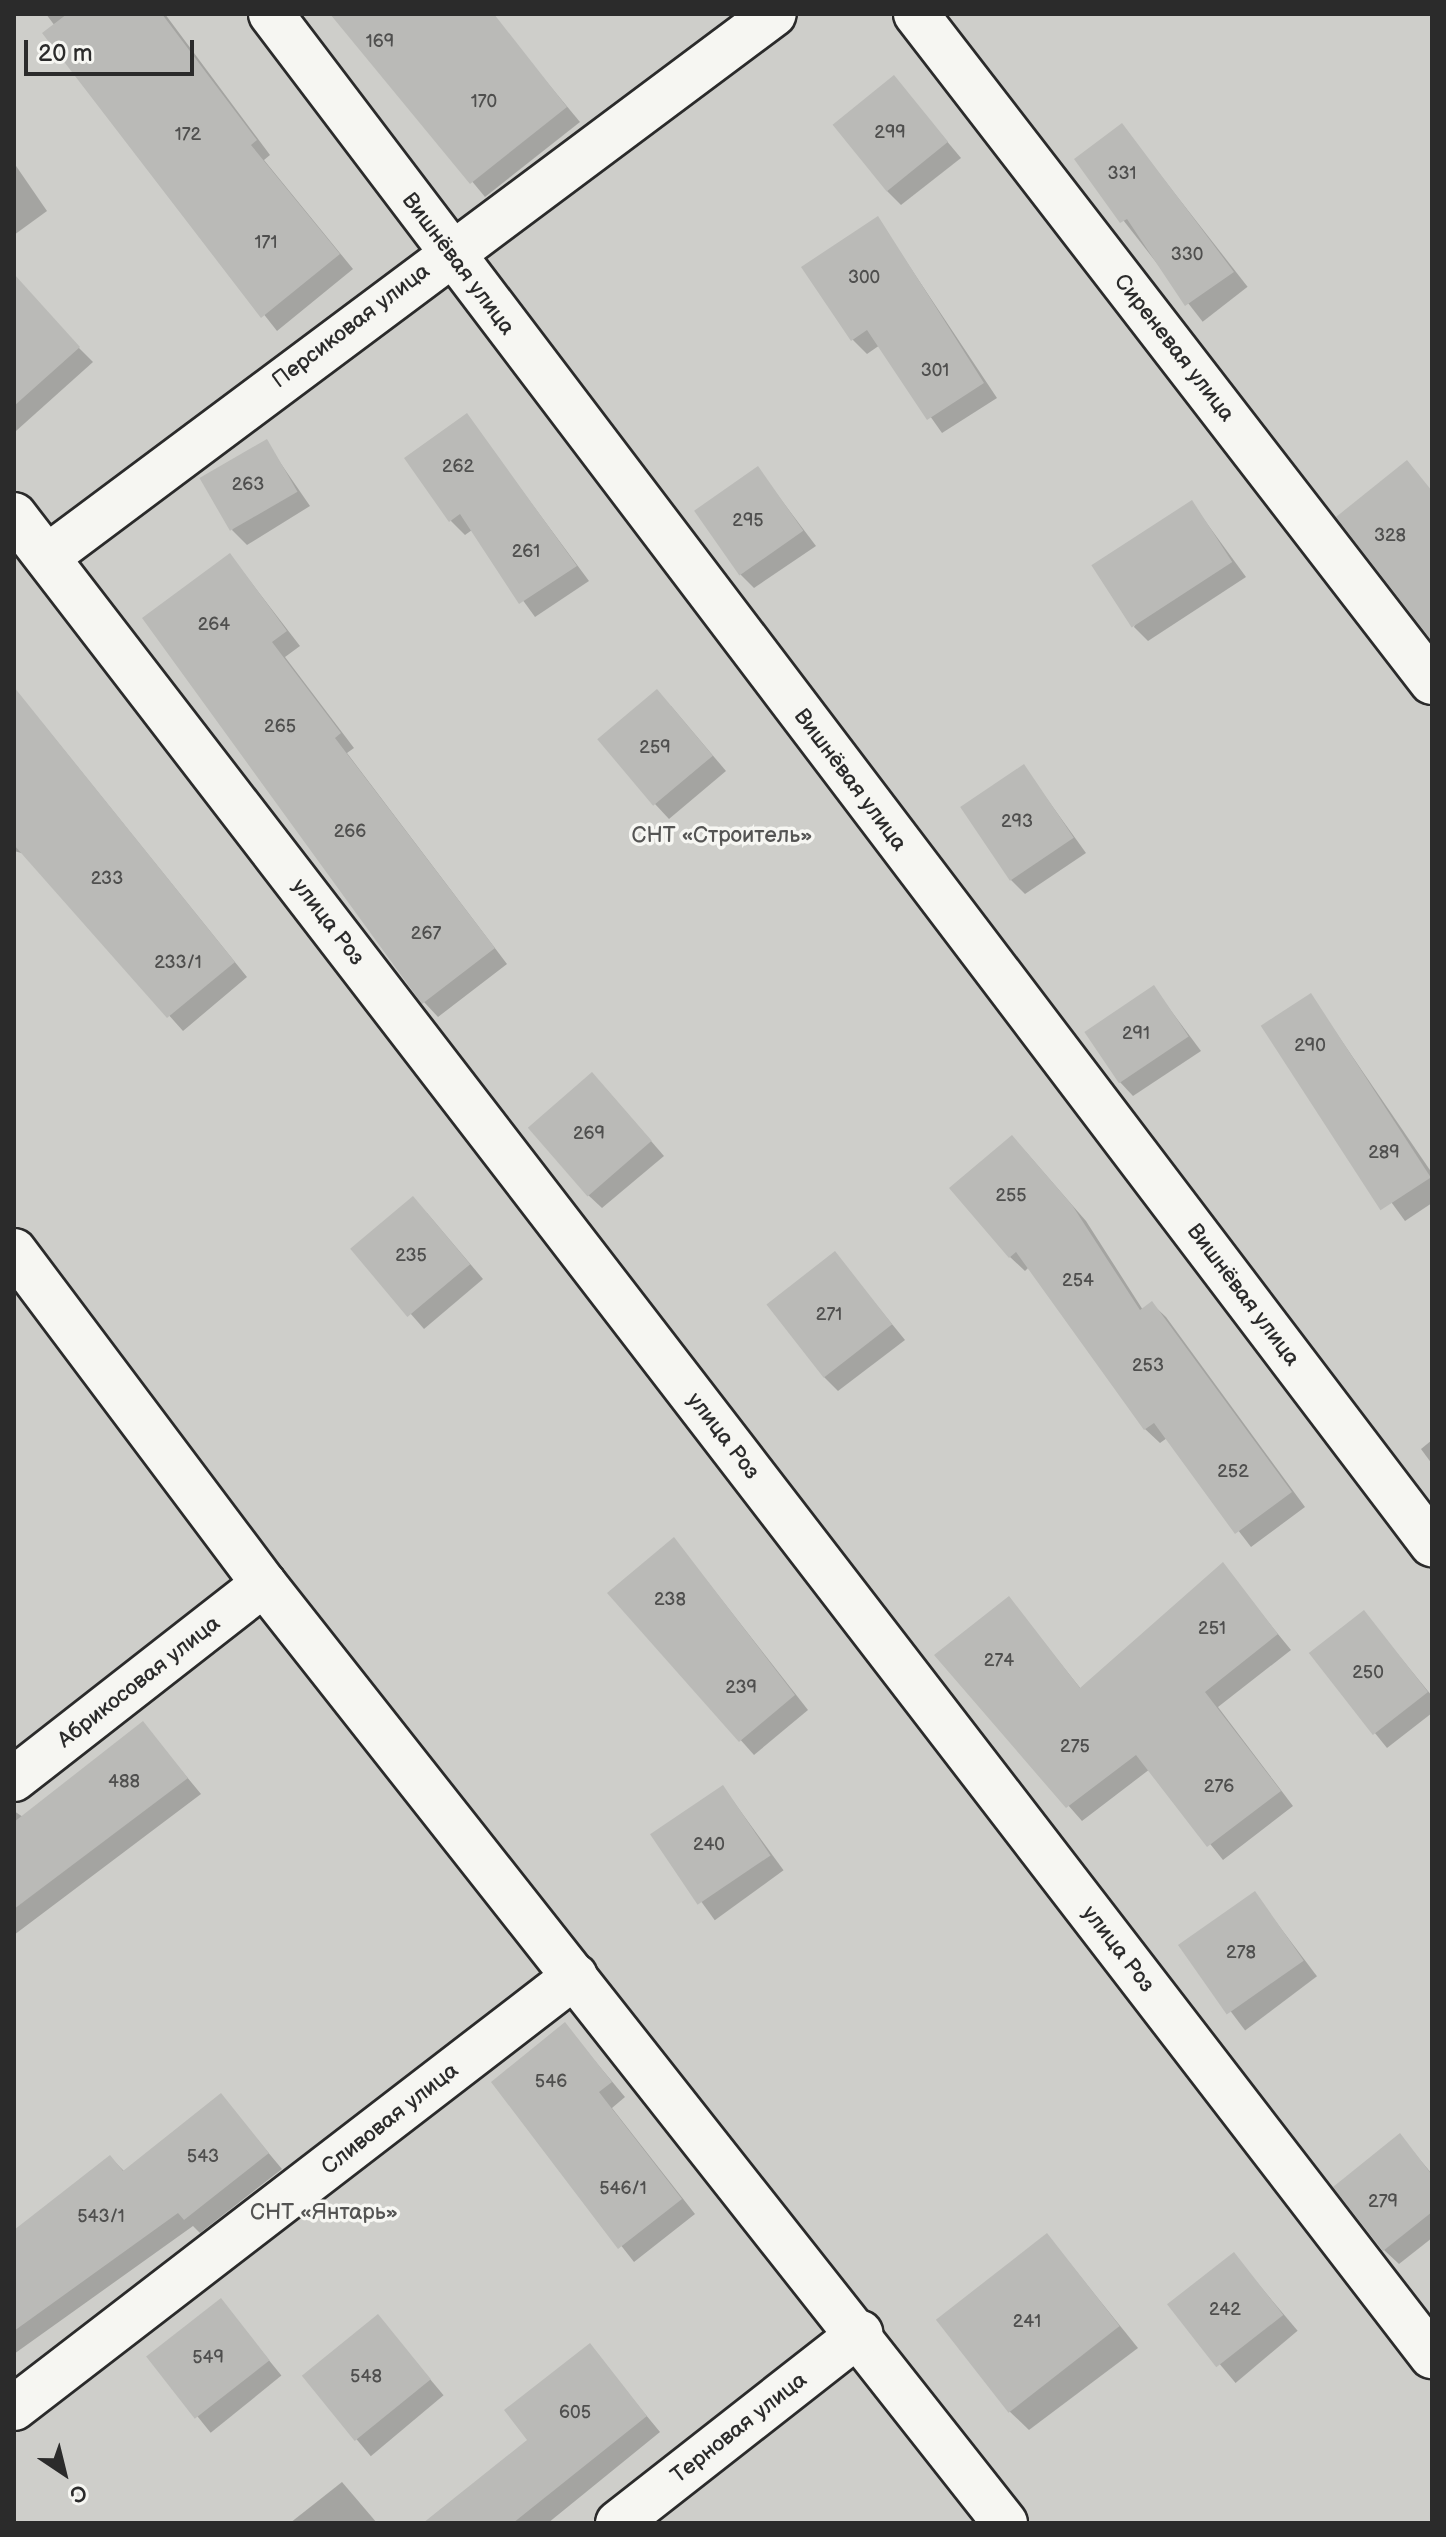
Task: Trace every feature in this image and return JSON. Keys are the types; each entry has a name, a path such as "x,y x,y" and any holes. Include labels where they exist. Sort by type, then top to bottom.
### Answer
{"street":[{"name":"Вишнёвая улица","path":"271,14 448,252 1432,1544"},
{"name":"Персиковая улица","path":"47,557 448,252 774,14"},
{"name":"Сиреневая улица","path":"916,14 1432,682"},
{"name":"улица Роз","path":"14,515 1432,2356"},
{"path":"14,1251 264,1584 860,2333 1005,2523"},
{"name":"Абрикосовая улица","path":"14,1779 264,1584"},
{"name":"Сливовая улица","path":"14,2408 575,1976"},
{"name":"Терновая улица","path":"618,2523 860,2333"}],"green space":[{"name":"СНТ «Строитель»","path":"14,14 1432,14 1432,2523 14,2523"}],"building":[{"path":"67,14 162,14 257,140 251,145 340,254 261,318 42,33"},
{"path":"330,14 494,14 567,107 470,184"},
{"path":"894,75 948,142 887,192 833,125"},
{"path":"1122,123 1234,272 1185,306 1127,219 1120,223 1074,159"},
{"path":"878,216 984,383 927,420 867,330 851,341 801,267"},
{"path":"14,274 80,347 14,406"},
{"path":"467,413 577,566 519,604 460,514 449,522 404,458"},
{"path":"267,439 298,492 230,531 199,478"},
{"path":"1407,460 1432,491 1432,641 1336,517"},
{"path":"758,466 803,531 739,575 694,511"},
{"path":"1192,500 1232,562 1132,627 1091,565"},
{"path":"230,553 287,631 272,642 341,733 335,738 495,948 422,1004 142,618"},
{"path":"14,687 235,962 167,1018 14,845"},
{"path":"657,689 713,756 653,806 597,739"},
{"path":"1024,764 1074,838 1010,881 960,807"},
{"path":"1154,985 1189,1036 1119,1083 1084,1032"},
{"path":"1311,993 1431,1178 1381,1210 1261,1026"},
{"path":"592,1072 652,1141 588,1196 528,1128"},
{"path":"1012,1135 1072,1205 1140,1310 1152,1301 1292,1492 1235,1534 1154,1423 1144,1430 1016,1252 1009,1258 949,1188"},
{"path":"413,1196 470,1264 407,1317 350,1249"},
{"path":"835,1251 892,1324 824,1378 766,1305"},
{"path":"674,1537 795,1695 739,1742 607,1593"},
{"path":"1223,1562 1278,1634 1205,1692 1281,1791 1207,1847 1136,1755 1066,1808 934,1655 1009,1596 1080,1688"},
{"path":"1364,1610 1428,1692 1373,1735 1309,1653"},
{"path":"143,1721 188,1778 14,1909 14,1822"},
{"path":"723,1785 771,1855 698,1905 650,1834"},
{"path":"1255,1891 1304,1961 1227,2015 1178,1945"},
{"path":"565,2022 612,2082 599,2092 682,2199 618,2249 491,2082"},
{"path":"221,2093 269,2153 184,2220 178,2213 14,2331 14,2230 110,2155 123,2171"},
{"path":"1400,2133 1432,2175 1432,2212 1383,2251 1333,2187"},
{"path":"1047,2233 1120,2326 1009,2413 936,2320"},
{"path":"1234,2252 1283,2315 1216,2367 1167,2304"},
{"path":"221,2298 270,2360 195,2419 146,2356"},
{"path":"378,2314 431,2379 355,2441 302,2376"},
{"path":"590,2343 647,2416 513,2523 423,2523 527,2440 504,2410"}],"park label":[{"name":"СНТ «Янтарь»","path":"324,2213"}]}
